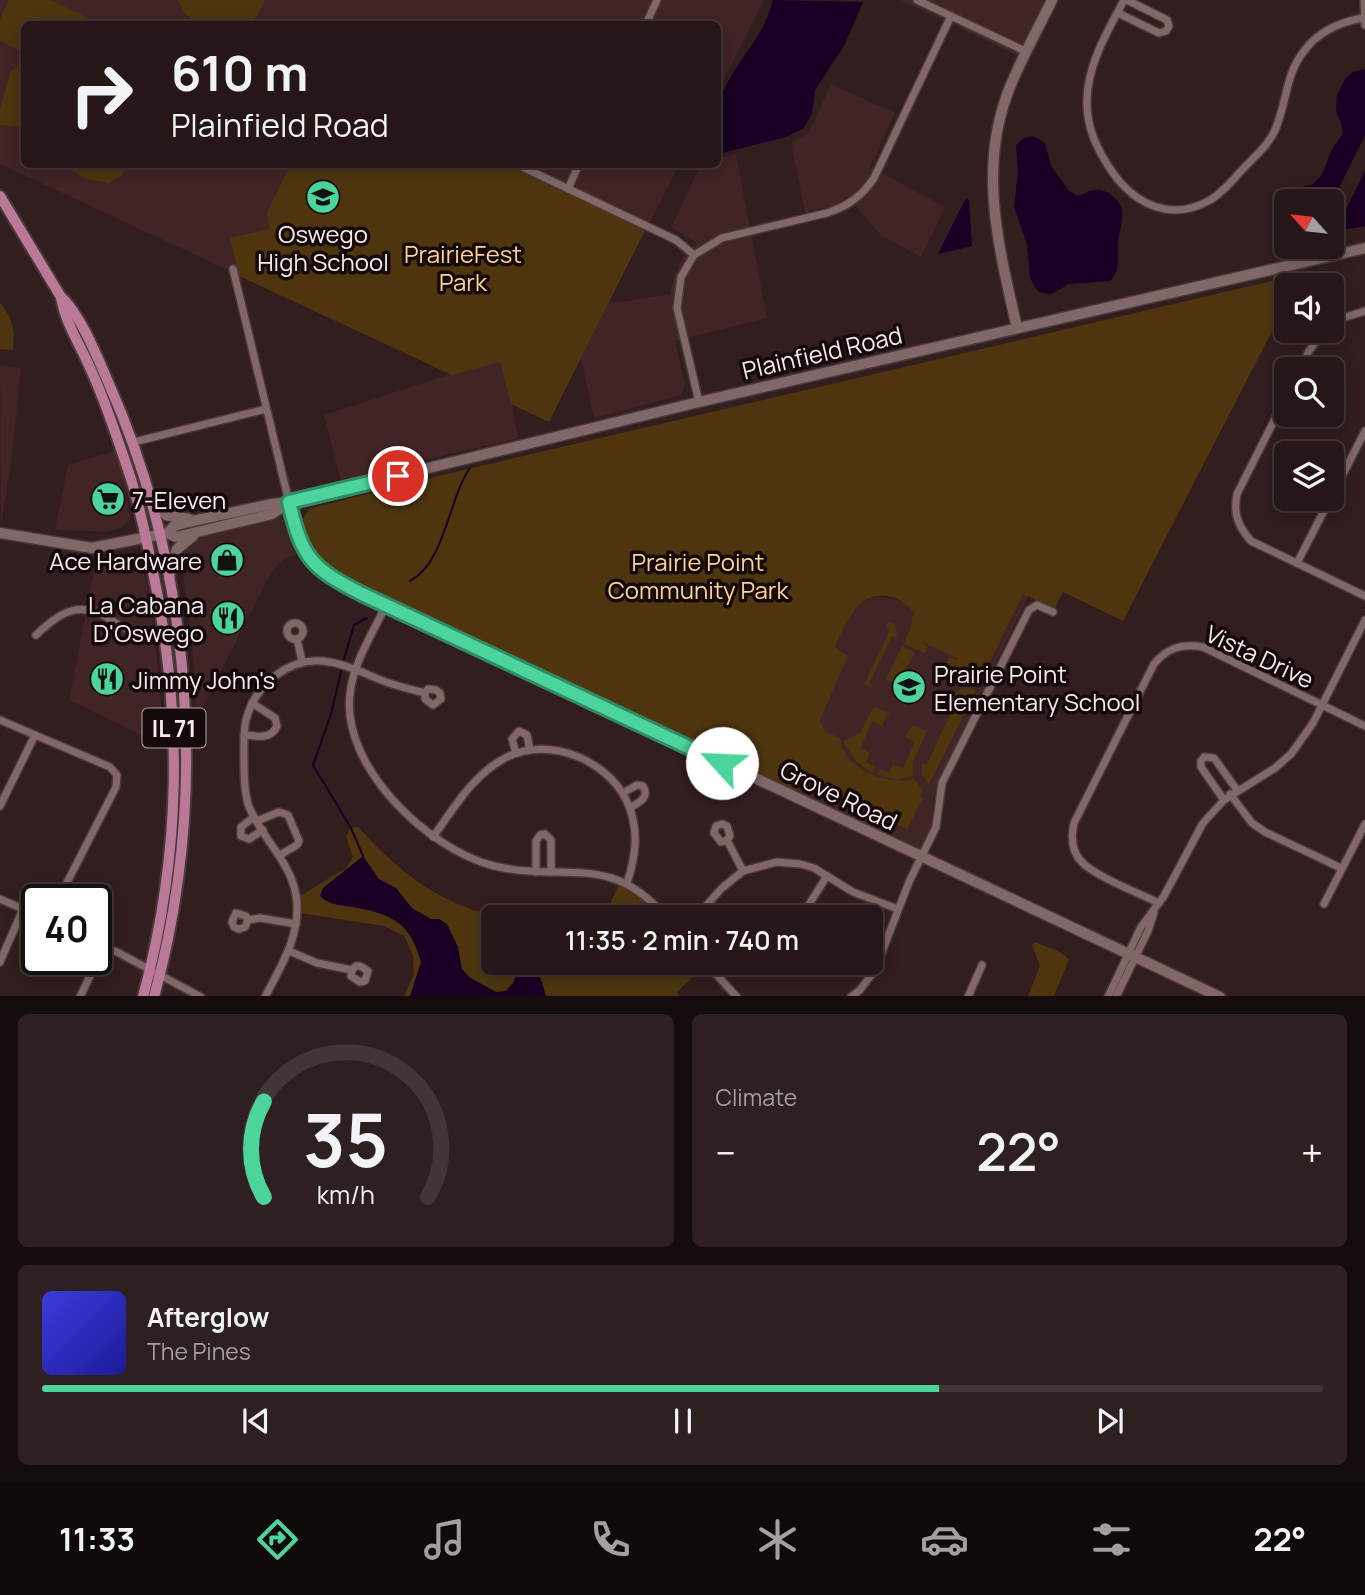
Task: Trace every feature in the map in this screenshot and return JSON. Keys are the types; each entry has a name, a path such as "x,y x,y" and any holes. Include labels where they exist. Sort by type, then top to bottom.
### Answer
{"main road":[{"name":"IL 71","path":"0,196 61,297 71,305 102,367 134,442 164,533 183,688 185,784 176,891 155,972 143,996"},
{"name":"IL 71","path":"61,297 63,312 92,370 122,452 146,537 165,634 174,709 174,786 169,861 154,996"}],"street":[{"path":"647,21 657,0"},
{"path":"917,0 1027,52"},
{"path":"1017,328 993,212 991,167 1009,88 1052,0"},
{"path":"1118,13 1159,33 1166,31 1169,26 1167,20 1126,0 1118,13 1090,74 1086,106 1096,145 1123,186 1138,199 1166,209 1188,209 1220,192 1266,145 1280,118 1290,75 1305,49 1335,26 1364,22 1364,0"},
{"path":"699,402 677,308 681,276 694,255 722,238 827,213 843,208 856,199 874,177 951,16"},
{"path":"524,168 676,240 694,255"},
{"path":"568,189 577,168"},
{"name":"Plainfield Road","path":"0,533 92,548 164,533 176,537 201,525 272,514 289,502 699,402 1365,248"},
{"path":"233,269 289,502"},
{"path":"1344,317 1365,311"},
{"path":"134,442 266,409"},
{"path":"1274,421 1237,494 1235,505 1239,525 1251,541 1365,596"},
{"path":"1344,472 1365,431"},
{"path":"151,497 166,515 201,525 177,549 169,582"},
{"name":"Grove Road","path":"289,502 299,543 315,565 333,579 1220,996"},
{"path":"1297,564 1324,511"},
{"path":"386,605 355,670 349,715 359,752 369,769 409,816 433,837 454,850 489,864 536,872 591,873 627,883 654,905"},
{"path":"851,996 860,990 875,970 898,909 936,827 942,783 1029,610 1037,605 1053,612"},
{"path":"36,635 62,613 74,610 90,610 101,614 135,634 165,634"},
{"path":"1108,996 1148,932 1157,906 1203,823 1230,795 1275,768 1291,754 1322,706 1365,620"},
{"path":"297,639 302,661"},
{"name":"Vista Drive","path":"1157,906 1090,869 1079,859 1073,847 1072,835 1074,822 1153,664 1169,650 1190,644 1203,647 1365,726"},
{"path":"265,996 289,951 296,924 295,889 281,855 248,803 244,785 244,735 252,703 262,687 302,661 328,661 425,693"},
{"path":"244,735 266,736 276,729 275,718 252,703"},
{"path":"0,720 110,767 117,775 116,787 66,884"},
{"path":"516,753 512,739 519,731 527,735 530,750"},
{"path":"0,806 35,736"},
{"path":"433,837 468,788 497,762 530,750 570,753 589,762 608,776 623,793 630,808 636,844 627,883"},
{"path":"1230,795 1214,758 1204,757 1201,767 1230,795 1252,823 1265,832 1341,868"},
{"path":"623,793 637,785 643,786 646,791 643,800 630,808"},
{"path":"263,830 249,839 241,835 241,827 256,819 279,812 289,816 299,841 281,855"},
{"path":"1324,904 1365,824"},
{"path":"536,872 536,841 540,835 545,834 551,840 551,872"},
{"path":"727,840 743,872"},
{"path":"706,905 743,872 767,864 790,862 814,868 853,892 898,909"},
{"path":"809,905 827,876"},
{"path":"0,899 21,908"},
{"path":"0,962 21,914"},
{"path":"248,920 296,924"},
{"path":"112,950 201,996"},
{"path":"289,951 317,963 352,970"},
{"path":"1116,996 1132,956"},
{"path":"968,996 982,965"},
{"path":"80,996 88,975"},
{"path":"717,975 737,996"}],"shaded area":[{"name":"Oswego High School","path":"0,0 764,0 721,86 721,21 21,21 21,168 677,168 608,304 670,294 676,271 696,243 671,227 700,168 721,168 721,158 736,154 767,318 675,341 685,384 678,396 594,418 581,357 549,422 512,404 518,438 341,480 324,415 451,374 0,164"},
{"path":"773,0 863,2 844,46 815,90 812,113 804,128 786,137 721,153 721,97 769,14"},
{"path":"900,0 1045,0 1018,56"},
{"path":"1365,69 1365,135 1338,189 1294,189 1313,184 1322,175 1331,151 1343,133 1336,111 1337,95 1345,79 1353,72"},
{"path":"831,84 895,113 870,167 945,207 921,257 882,236 847,197 832,206 805,212 791,143 809,133"},
{"path":"1033,136 1045,143 1051,166 1069,191 1078,196 1092,190 1102,190 1120,205 1122,217 1118,264 1110,281 1069,284 1051,294 1038,292 1030,278 1027,244 1014,207 1018,171 1016,146 1022,139"},
{"path":"1365,171 1365,226 1344,230 1344,214"},
{"path":"966,198 969,200 972,246 938,254"},
{"path":"0,365 21,368 11,463 1,522"},
{"path":"115,451 124,478 130,519 122,527 107,532 55,530 68,465"},
{"path":"279,518 284,520 297,554 284,559 271,572 202,709 196,709 192,639 181,560 185,547 201,538"},
{"path":"130,556 139,560 147,583 156,649 164,735 148,738 69,700 96,560"},
{"name":"Prairie Point Elementary School","path":"945,557 1029,596 939,779 933,799 932,824 918,852 795,794 825,731 820,720 821,714 847,656 835,647 849,616 861,603 879,596 903,602 917,615"},
{"path":"363,856 379,879 396,888 412,908 431,919 439,919 447,924 458,947 462,969 469,977 496,992 506,991 516,975 540,975 546,996 410,996 421,962 416,947 403,927 385,915 332,903 320,896 323,888"}],"green space":[{"path":"9,0 51,0 95,21 21,21 21,52 0,41 0,19"},
{"path":"177,0 265,0 252,21 193,21"},
{"path":"21,69 21,127 0,125 0,108 11,71"},
{"path":"68,168 127,168 122,175 109,183 86,179"},
{"name":"PrairieFest Park","path":"289,168 512,168 645,230 549,422 511,404 500,362 452,375 239,276 230,238 269,229 267,212"},
{"name":"Prairie Point Community Park","path":"1274,281 1274,327 1123,621 1063,592 1055,608 1023,594 983,676 980,675 977,681 962,680 953,666 947,663 950,657 956,660 957,658 922,642 928,647 925,653 904,644 915,614 899,600 876,596 867,599 854,611 835,647 848,656 820,720 825,731 840,738 843,749 857,766 868,773 892,780 914,779 923,790 920,796 923,798 907,829 802,780 795,794 340,576 323,565 313,553 303,519 309,509 425,479"},
{"path":"0,303 12,325 13,350 0,349"},
{"path":"889,621 895,624 897,634 892,636 869,684 873,688 860,682 865,683 890,630 886,627"},
{"path":"902,646 915,652 901,679 902,687 886,679"},
{"path":"968,688 976,690 929,784 922,774 922,764 927,764 955,704 953,697 958,691"},
{"path":"874,706 891,714 886,716 882,727 872,721 861,748 870,753 866,762 876,767 872,773 857,762 843,742 860,733"},
{"path":"913,725 927,731 913,762 913,776 896,780 877,775 879,769 889,773 893,764 903,768 915,742 905,737"},
{"path":"358,827 388,858 421,884 457,904 481,912 481,975 695,975 677,992 679,996 404,996 414,974 413,955 404,936 384,926 300,913 300,896 346,868 353,857 346,837 350,828"},
{"path":"619,884 638,895 648,905 609,905"},
{"path":"1035,942 1060,952 1069,959 1054,996 1028,996 1040,966 1032,945"}],"waterway":[{"path":"410,581 422,572 439,545 470,468"},
{"path":"343,662 354,625 367,618"},
{"path":"342,668 330,717 313,765 351,828 363,856"}],"place":[{"name":"Oswego High School","path":"323,197"},
{"name":"7-Eleven","path":"108,499"},
{"name":"Ace Hardware","path":"227,560"},
{"name":"La Cabana D'Oswego","path":"228,618"},
{"name":"Jimmy John's","path":"107,679"},
{"name":"Prairie Point Elementary School","path":"909,687"}],"route":[{"path":"398,476 289,502 299,543 315,565 333,579 362,594 722,763"}]}
